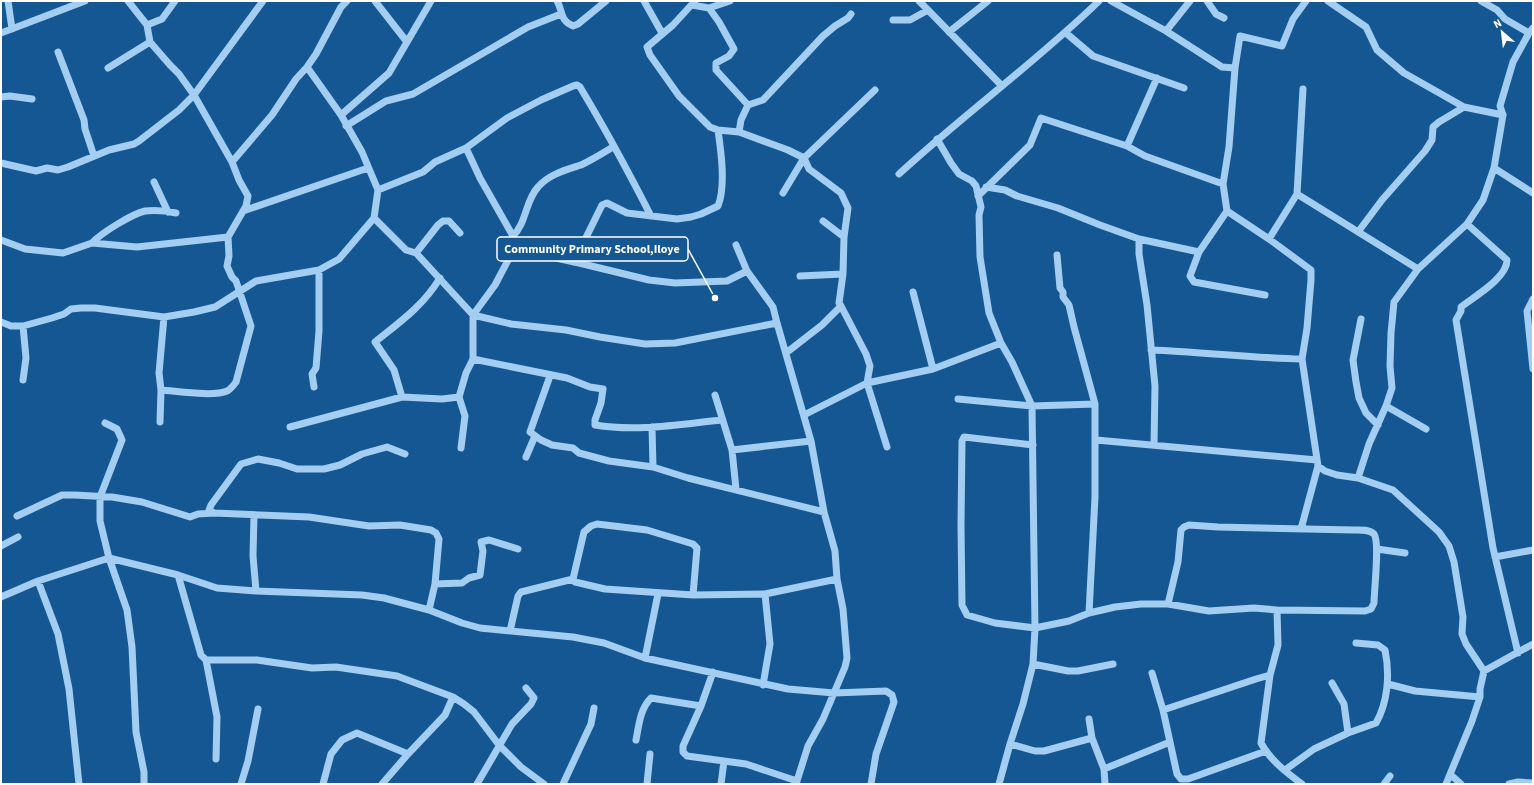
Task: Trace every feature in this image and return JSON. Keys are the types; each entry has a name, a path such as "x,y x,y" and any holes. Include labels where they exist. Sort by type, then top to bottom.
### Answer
{"street":[{"path":"8,1 12,28"},
{"path":"1,33 86,1"},
{"path":"128,1 147,25 150,42 179,74 194,95 232,162 239,180 248,196 246,206 228,237 229,256 227,266 232,277 236,281 238,292 251,326 236,382 233,387 225,392 210,393 161,390"},
{"path":"147,25 162,19 175,1"},
{"path":"1,163 36,171 47,168 58,170 109,150 134,144 139,141 179,110 194,95 264,1"},
{"path":"232,162 272,115 296,79 307,67 316,54 341,7 347,1"},
{"path":"375,1 407,42"},
{"path":"341,115 385,77 431,1"},
{"path":"557,1 561,14 569,24 573,26 578,24 606,1"},
{"path":"644,1 662,33"},
{"path":"709,8 730,1"},
{"path":"919,1 1002,86"},
{"path":"949,32 988,1"},
{"path":"899,174 937,139 1066,33 1099,1"},
{"path":"1111,1 1166,31 1222,67 1235,68"},
{"path":"1166,31 1190,1"},
{"path":"1207,1 1216,14 1224,18"},
{"path":"1265,295 1194,282 1190,276 1199,252 1227,211 1223,184 1230,147 1235,68 1240,36 1282,46 1293,19 1306,1"},
{"path":"1328,1 1366,27 1377,50 1404,73 1464,107 1503,115"},
{"path":"1358,478 1368,444 1378,426 1392,388 1390,366 1394,302 1418,270 1467,224 1483,200 1494,168 1503,115 1500,106 1513,62 1531,31 1505,19 1497,10 1481,1"},
{"path":"748,105 716,70 716,63 729,56 734,49 719,22 709,8 694,3 673,25 647,47 650,54 678,96 710,127 718,130 739,132 788,150 804,158 809,169 841,193 848,208 844,237 843,274 838,303 866,354 870,366 867,383 887,447"},
{"path":"893,20 910,20 928,10"},
{"path":"346,126 386,102 404,98 412,94 517,33 561,14"},
{"path":"739,132 741,120 748,105 763,100 823,36 848,18 851,14"},
{"path":"1066,33 1094,56 1184,88"},
{"path":"108,68 150,42"},
{"path":"58,52 84,120 94,156"},
{"path":"1,322 11,326 23,326 64,314 71,309 81,308 95,308 164,316 194,312 215,306 248,285 262,279 319,270 333,263 345,254 374,218 378,190 362,152 341,115 307,67"},
{"path":"1126,146 1157,78"},
{"path":"378,190 417,175 443,158 466,148 516,114 542,100 577,85 600,120 651,216"},
{"path":"1269,239 1297,194 1303,89"},
{"path":"783,193 804,158 875,90"},
{"path":"1,97 10,96 32,99"},
{"path":"1358,232 1382,200 1425,152 1432,140 1433,127 1464,107"},
{"path":"978,196 1030,145 1041,118 1126,146 1146,156 1223,184"},
{"path":"574,262 604,203 627,213 677,219 690,217 718,206 721,198 722,161 718,130"},
{"path":"937,139 950,163 959,174 972,181 976,186 981,207 979,215 980,257 989,313 1001,343 1012,362 1032,406 1035,628 1032,664 1023,704 999,784"},
{"path":"513,236 521,226 538,186 560,171 586,162 613,147"},
{"path":"461,448 466,416 459,397 466,373 473,359 474,315 495,285 514,249 513,236 480,178 466,148"},
{"path":"243,211 368,168"},
{"path":"1494,168 1533,193"},
{"path":"154,182 168,212"},
{"path":"986,187 1005,190 1016,196 1058,208 1139,239 1199,252"},
{"path":"1297,194 1418,270"},
{"path":"92,243 100,235 139,213 149,211 176,213"},
{"path":"1227,211 1269,239 1311,270 1308,321 1302,359 1318,463 1301,529"},
{"path":"374,218 406,250 416,253 474,315 511,324 566,330 645,344 675,343 777,322"},
{"path":"416,253 438,225 443,221 449,221 460,233"},
{"path":"823,222 844,237"},
{"path":"1467,224 1507,260 1504,271 1491,285 1461,307 1461,311 1456,320 1496,557 1518,653"},
{"path":"1,240 25,249 63,253 92,243 137,247 228,237"},
{"path":"1139,239 1139,254 1147,305 1155,386 1154,445"},
{"path":"713,672 701,706 683,746 684,752 687,756 746,764 796,783 808,746 823,719 845,667 847,658 843,609 837,579 835,551 824,512 810,441 774,307 748,271 736,245"},
{"path":"514,249 649,280 674,283 727,281 748,271"},
{"path":"1057,255 1060,288 1063,292 1063,297 1069,305 1095,404 1095,497 1089,613"},
{"path":"314,387 312,374 316,368 319,270"},
{"path":"800,276 843,274"},
{"path":"402,397 394,370 376,342 406,318 426,298 440,278"},
{"path":"914,292 933,370"},
{"path":"1533,299 1527,311 1533,369"},
{"path":"786,352 822,325 841,306"},
{"path":"160,422 161,390 159,373 164,316"},
{"path":"1361,319 1353,360 1356,382 1359,398 1366,413 1378,426"},
{"path":"23,326 26,358 23,380"},
{"path":"804,415 867,383 933,370 1001,343"},
{"path":"1151,350 1302,359"},
{"path":"473,359 550,376 567,378 590,387 603,389 595,425 604,427 652,427 722,420"},
{"path":"550,376 530,432 552,445 573,448 579,453 602,459 653,467 688,478 824,512"},
{"path":"715,395 732,450 736,489"},
{"path":"290,427 402,397 442,399 459,397"},
{"path":"958,399 1032,406 1095,404"},
{"path":"1386,406 1426,429"},
{"path":"105,423 117,429 122,440 100,497 100,521 109,558 128,610 132,647 136,732 144,772 144,784"},
{"path":"652,427 653,467"},
{"path":"526,457 535,436"},
{"path":"1033,444 964,437 962,441 962,605 967,615 995,623 1035,628 1069,621 1089,613 1115,607 1141,604 1168,604 1208,610 1254,608 1277,610 1365,611 1371,609 1374,603 1377,549 1375,537 1373,533 1367,531 1184,526 1181,530 1178,562 1168,604"},
{"path":"1096,440 1318,463 1325,471 1337,475 1358,478 1393,490 1439,532 1449,546 1454,562 1463,617 1462,634 1466,644 1484,671 1480,697 1472,721 1446,784"},
{"path":"732,450 810,441"},
{"path":"209,512 211,505 241,464 258,459 279,463 297,470 324,469 340,465 362,454 387,447 405,454"},
{"path":"16,516 62,495 74,495 112,497 142,502 190,516 209,512 309,517 369,526 400,525 431,530 436,533 439,539 435,584 429,610"},
{"path":"254,514 253,556 256,591"},
{"path":"573,579 584,532 591,526 597,524 647,530 693,544 697,548 693,595"},
{"path":"1,546 18,537"},
{"path":"435,584 462,583 469,578 480,575 483,551 481,542 489,540 518,549"},
{"path":"1377,549 1406,553"},
{"path":"1496,557 1533,550"},
{"path":"1,597 38,581 109,558 178,575 217,588 362,595 384,598 429,610 462,623 480,628 573,637 604,642 645,658 713,672 763,685 834,693 886,691 892,695 894,702 876,754 871,784"},
{"path":"178,575 201,656 206,660 256,660 312,668 336,667 397,676 453,697 474,712 499,745 521,768 544,784"},
{"path":"573,579 575,582 605,589 658,594 693,595 765,594 837,579"},
{"path":"510,631 520,592 573,579"},
{"path":"38,581 58,634 69,688 79,784"},
{"path":"645,658 658,594"},
{"path":"763,685 770,644 765,594"},
{"path":"1277,610 1278,645 1270,675 1261,743 1266,751 1302,784"},
{"path":"1285,770 1314,749 1348,733 1376,723 1380,716 1388,684 1388,663 1385,650 1378,645 1356,643"},
{"path":"1484,671 1533,644"},
{"path":"206,660 217,717 216,759"},
{"path":"1032,664 1068,671 1078,671 1113,664"},
{"path":"1152,672 1177,774 1181,779 1188,779 1266,751"},
{"path":"1162,710 1256,678 1270,675"},
{"path":"1332,683 1344,704 1348,733"},
{"path":"1388,684 1415,691 1480,697"},
{"path":"477,784 512,724 531,704 534,698 526,688"},
{"path":"382,784 445,715 453,697"},
{"path":"636,740 644,704 651,698 701,706"},
{"path":"563,784 591,724 594,708"},
{"path":"241,784 248,761 258,710"},
{"path":"1089,719 1092,738 1104,769 1106,784"},
{"path":"323,784 331,754 342,740 357,733 408,754"},
{"path":"1010,744 1036,751 1044,751 1092,738"},
{"path":"1104,769 1170,742"},
{"path":"647,784 650,754"},
{"path":"721,784 724,761"},
{"path":"1451,775 1461,784"},
{"path":"1384,784 1390,776"},
{"path":"1509,784 1518,782 1533,783"}],"place":[{"name":"Community Primary School,Iloye","path":"715,298"}]}
